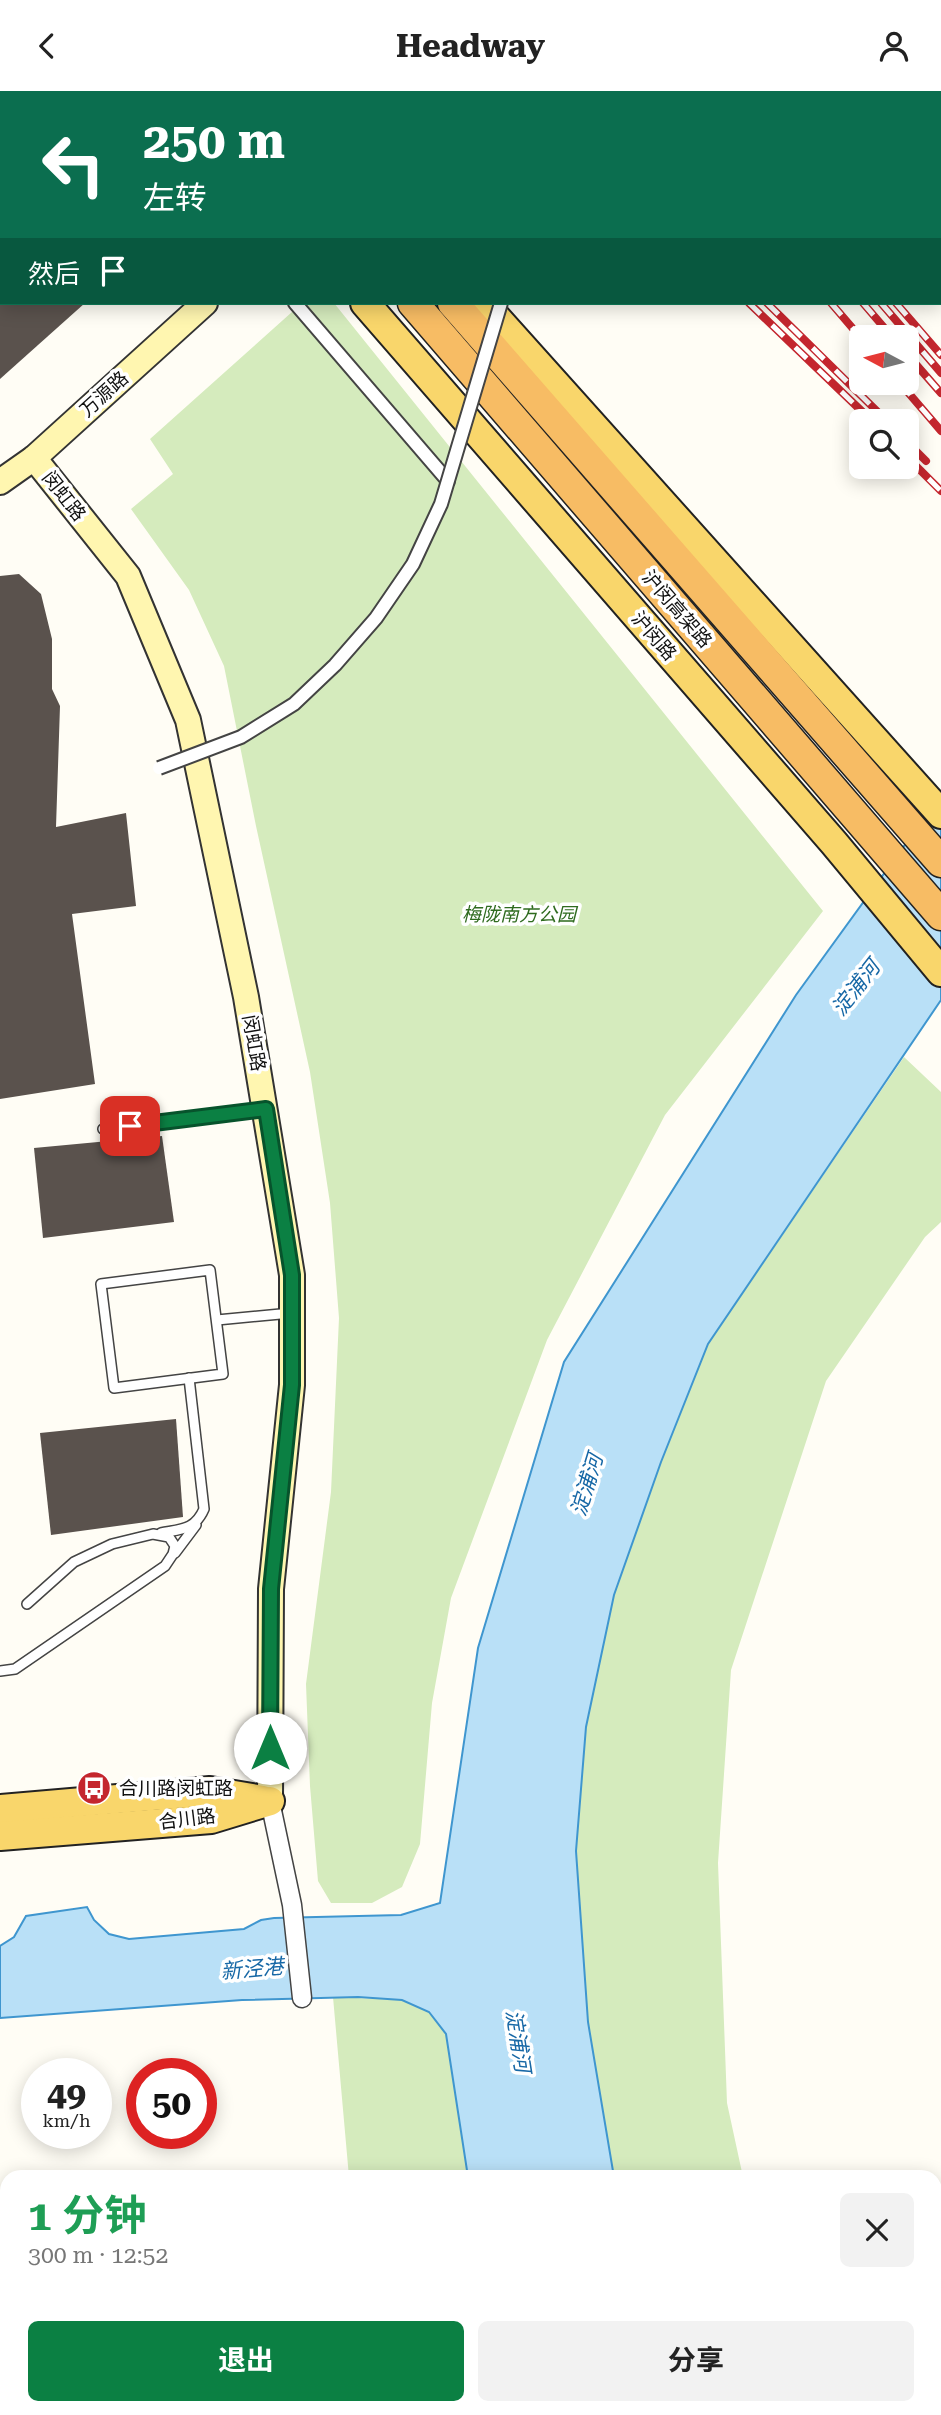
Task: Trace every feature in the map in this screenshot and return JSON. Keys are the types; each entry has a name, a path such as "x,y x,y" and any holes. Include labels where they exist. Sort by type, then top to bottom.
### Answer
{"highway":[{"name":"沪闵高架路","path":"416,305 941,915"},
{"name":"沪闵高架路","path":"455,305 941,862"}],"main road":[{"name":"万源路","path":"0,482 34,458 203,305"},
{"name":"沪闵路","path":"367,305 834,843 941,972"},
{"path":"485,305 941,814"},
{"name":"闵虹路","path":"34,458 128,576 188,720 246,997 266,1109 292,1275 292,1385 271,1589 270,1801"},
{"name":"合川路","path":"0,1809 210,1791 270,1801"},
{"name":"合川路","path":"0,1836 211,1819 270,1801"}],"street":[{"path":"297,305 448,481"},
{"path":"159,768 241,737 294,704 335,665 376,618 413,564 441,503 500,305"},
{"path":"270,1801 292,1905 302,1998"}],"lane":[{"path":"103,1129 266,1109"},
{"path":"210,1270 217,1320 223,1374 114,1388 101,1284 210,1270"},
{"path":"217,1320 292,1313"},
{"path":"0,1671 15,1669 164,1566 199,1521 204,1509 204,1492 189,1378"},
{"path":"27,1604 74,1562 112,1544 189,1527 199,1521"},
{"path":"153,1534 169,1537 175,1546 170,1558"}],"green space":[{"name":"梅陇南方公园","path":"300,305 336,305 823,911 665,1115 547,1340 451,1598 432,1703 420,1844 402,1887 372,1903 331,1903 318,1881 310,1786 306,1684 331,1492 339,1318 330,1203 310,1072 224,666 189,590 131,509 173,474 150,439"},
{"path":"904,1057 941,1092 941,1222 925,1237 826,1381 731,1670 718,1863 727,2103 741,2170 348,2170 333,1997 402,2000 429,2012 588,2022 576,1851 586,1727 614,1595 661,1462 708,1344"}],"water":[{"path":"941,795 941,1000 708,1344 661,1462 614,1595 586,1727 576,1851 588,2022 613,2170 467,2170 446,2034 429,2012 402,2000 358,1997 242,2000 0,2018 0,1946 14,1937 26,1916 87,1907 94,1920 109,1934 129,1939 244,1929 261,1920 274,1918 401,1915 440,1903 478,1648 564,1362 796,995"}],"building":[{"path":"0,305 83,305 0,379"},
{"path":"19,574 41,594 52,639 52,689 60,706 56,827 126,813 136,906 72,914 95,1084 0,1099 0,576"},
{"path":"162,1136 174,1222 43,1238 34,1148"},
{"path":"176,1419 183,1517 51,1535 40,1433"}],"railway":[{"path":"751,305 859,409"},
{"path":"769,305 875,409"},
{"path":"833,305 850,325"},
{"path":"865,305 882,325"},
{"path":"883,305 941,373"},
{"path":"898,305 941,355"},
{"path":"919,368 941,393"},
{"path":"910,395 941,431"},
{"path":"919,454 926,461"},
{"path":"919,469 941,491"}],"place":[{"name":"合川路闵虹路","path":"94,1788"}],"route":[{"path":"130,1126 266,1109 292,1275 292,1385 271,1589 270,1748"}],"water label":[{"name":"淀浦河","path":"856,988"},
{"name":"淀浦河","path":"587,1485"},
{"name":"新泾港","path":"252,1969"},
{"name":"淀浦河","path":"518,2041"}]}
